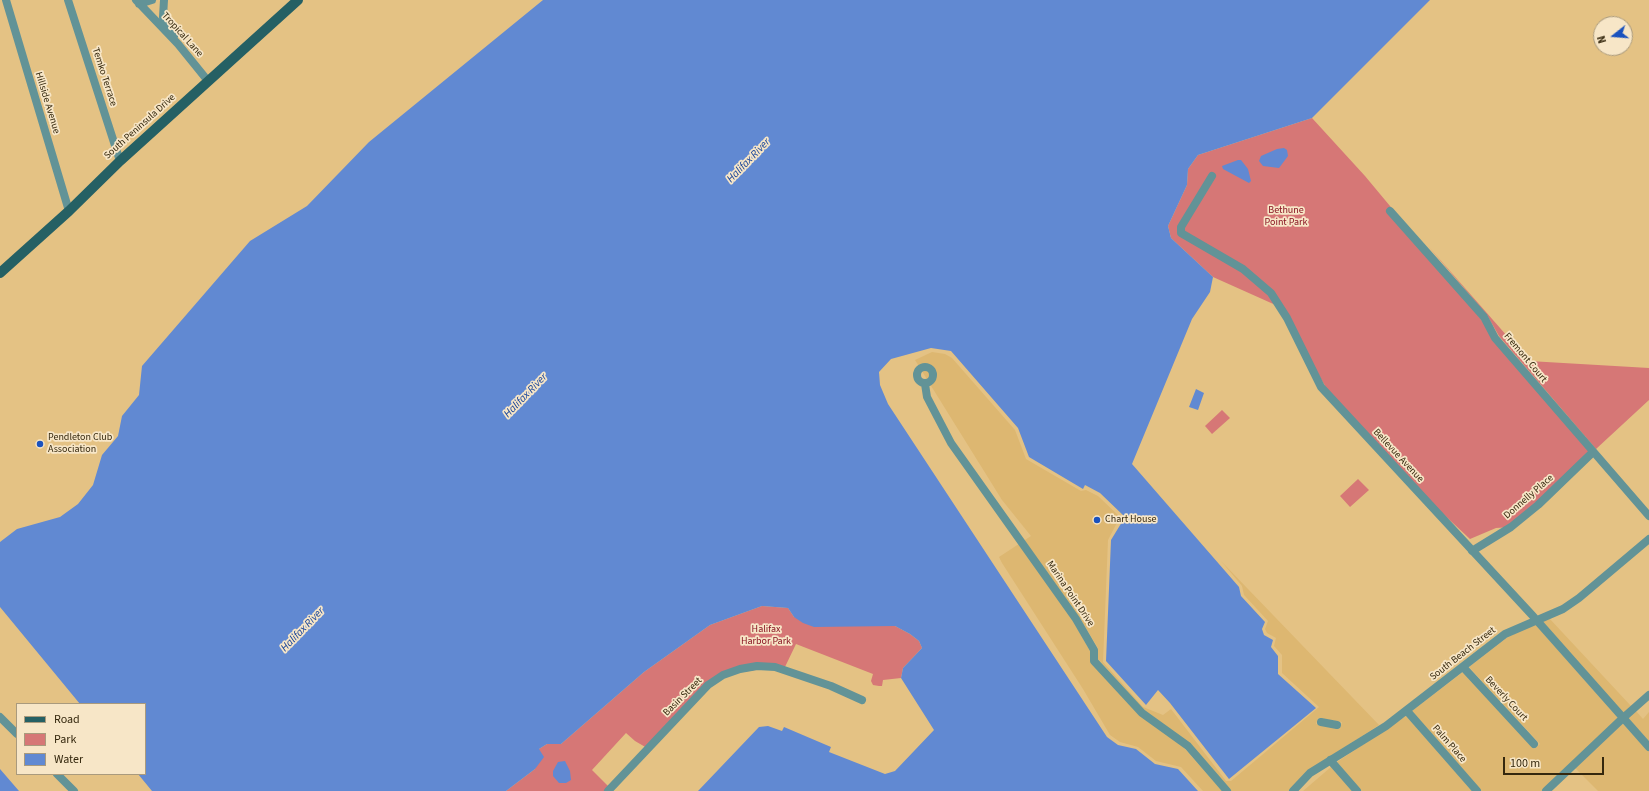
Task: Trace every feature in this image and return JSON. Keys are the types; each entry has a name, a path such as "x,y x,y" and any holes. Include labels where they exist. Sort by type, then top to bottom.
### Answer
{"main road":[{"name":"South Peninsula Drive","path":"0,273 69,211 120,161 298,0"}],"street":[{"name":"Hillside Avenue","path":"6,0 69,211"},
{"name":"Temko Terrace","path":"68,0 120,161"},
{"path":"138,2 152,0"},
{"path":"164,0 163,17 178,44"},
{"name":"Tropical Lane","path":"138,2 178,44 208,82"},
{"name":"Bellevue Avenue","path":"1212,176 1181,227 1181,233 1243,269 1271,293 1287,318 1321,388 1536,620 1649,747"},
{"name":"Fremont Court","path":"1390,211 1479,311 1495,338 1649,516"},
{"name":"Marina Point Drive","path":"926,384 927,397 951,443 1076,619 1094,650 1094,661 1142,713 1188,746 1227,791"},
{"name":"Donnelly Place","path":"1472,551 1511,527 1538,505 1593,452"},
{"name":"South Beach Street","path":"1293,791 1310,773 1386,726 1506,634 1563,609 1580,598 1649,539"},
{"name":"Basin Street","path":"608,791 708,684 723,675 740,669 757,666 775,666 831,686 862,700"},
{"name":"Beverly Court","path":"1463,667 1534,744"},
{"path":"1546,791 1649,695"},
{"name":"Palm Place","path":"1407,711 1477,791"},
{"path":"0,717 16,733"},
{"path":"1321,722 1337,725"},
{"path":"1330,760 1357,791"},
{"path":"58,775 74,791"}],"shaded area":[{"path":"932,352 945,354 952,358 1015,430 1026,459 1081,491 1086,490 1098,496 1120,517 1108,540 1103,662 1143,707 1163,715 1171,709 1226,781 1231,781 1319,707 1282,673 1282,655 1274,646 1276,638 1267,633 1265,629 1268,621 1244,595 1242,586 1221,561 1379,725 1308,771 1288,791 1231,791 1145,711 1098,659 1098,648 1080,618 1073,621 1090,651 1091,661 1185,749 1222,791 1203,791 1181,767 1156,761 1138,747 1120,742 1110,735 1083,689 999,557 1031,536 1002,500 915,360","holes":["1318,718 1342,722 1340,729 1316,724"]},
{"path":"1549,618 1631,706 1623,713 1542,621"},
{"path":"1535,624 1618,718 1541,791 1482,791 1412,711 1463,672 1534,749 1540,744 1469,667 1508,637"},
{"path":"1636,711 1643,719 1649,712 1649,741 1628,718"},
{"path":"1406,716 1472,791 1362,791 1337,762"},
{"path":"1622,723 1649,752 1649,791 1598,791 1575,768"},
{"path":"1331,767 1352,791 1303,791"}],"green space":[{"name":"Bethune Point Park","path":"1312,118 1365,176 1450,278 1495,338 1593,452 1511,527 1496,528 1470,539 1392,466 1332,398 1280,307 1213,277 1171,238 1168,226 1187,185 1188,169 1198,155"},
{"path":"1428,246 1529,361 1649,368 1649,400 1596,449 1499,336 1487,315"},
{"path":"1222,410 1230,418 1212,434 1205,426"},
{"path":"1358,479 1369,490 1350,507 1340,496"},
{"name":"Halifax Harbor Park","path":"762,606 788,608 794,617 895,626 919,641 922,648 903,668 901,678 883,680 882,686 879,686 873,685 871,681 873,674 796,644 784,669 775,667 723,675 647,748 635,741 626,733 592,770 610,788 608,791 506,791 535,769 539,749 547,744 561,744 644,672 710,625"}],"water":[{"name":"Halifax River","path":"543,0 1430,0 1312,118 1198,155 1188,169 1187,185 1168,226 1171,238 1213,277 1210,292 1192,319 1132,464 1239,587 1241,596 1265,622 1262,629 1264,635 1273,640 1271,647 1278,656 1278,674 1316,708 1229,779 1170,703 1158,690 1146,705 1106,661 1111,540 1125,517 1100,493 1085,485 1083,489 1029,457 1018,428 951,351 931,348 891,359 879,372 880,385 888,404 1107,737 1118,745 1136,749 1155,764 1178,769 1198,791 698,791 759,727 768,726 782,731 784,727 831,747 829,752 885,774 895,771 934,730 901,678 903,668 922,648 919,641 910,634 895,626 814,627 803,623 794,617 788,608 762,606 710,625 644,672 561,744 547,744 539,749 544,757 535,769 506,791 0,791 0,542 17,529 60,517 78,504 93,485 102,455 118,436 122,416 139,395 142,366 250,241 307,206 369,142"},
{"path":"1284,148 1287,150 1288,156 1279,168 1263,166 1259,161 1261,156 1277,149"},
{"path":"1241,160 1248,169 1251,181 1249,183 1223,169 1222,166"},
{"path":"1196,389 1204,393 1198,410 1189,407"},
{"path":"565,761 570,771 571,780 566,783 559,783 553,776 553,771 558,762"}],"pier":[{"path":"0,607 79,703 16,703 16,775 139,775 152,791 19,791 0,769"}],"place":[{"name":"Pendleton Club Association","path":"40,444"},
{"name":"Chart House","path":"1097,520"}]}
